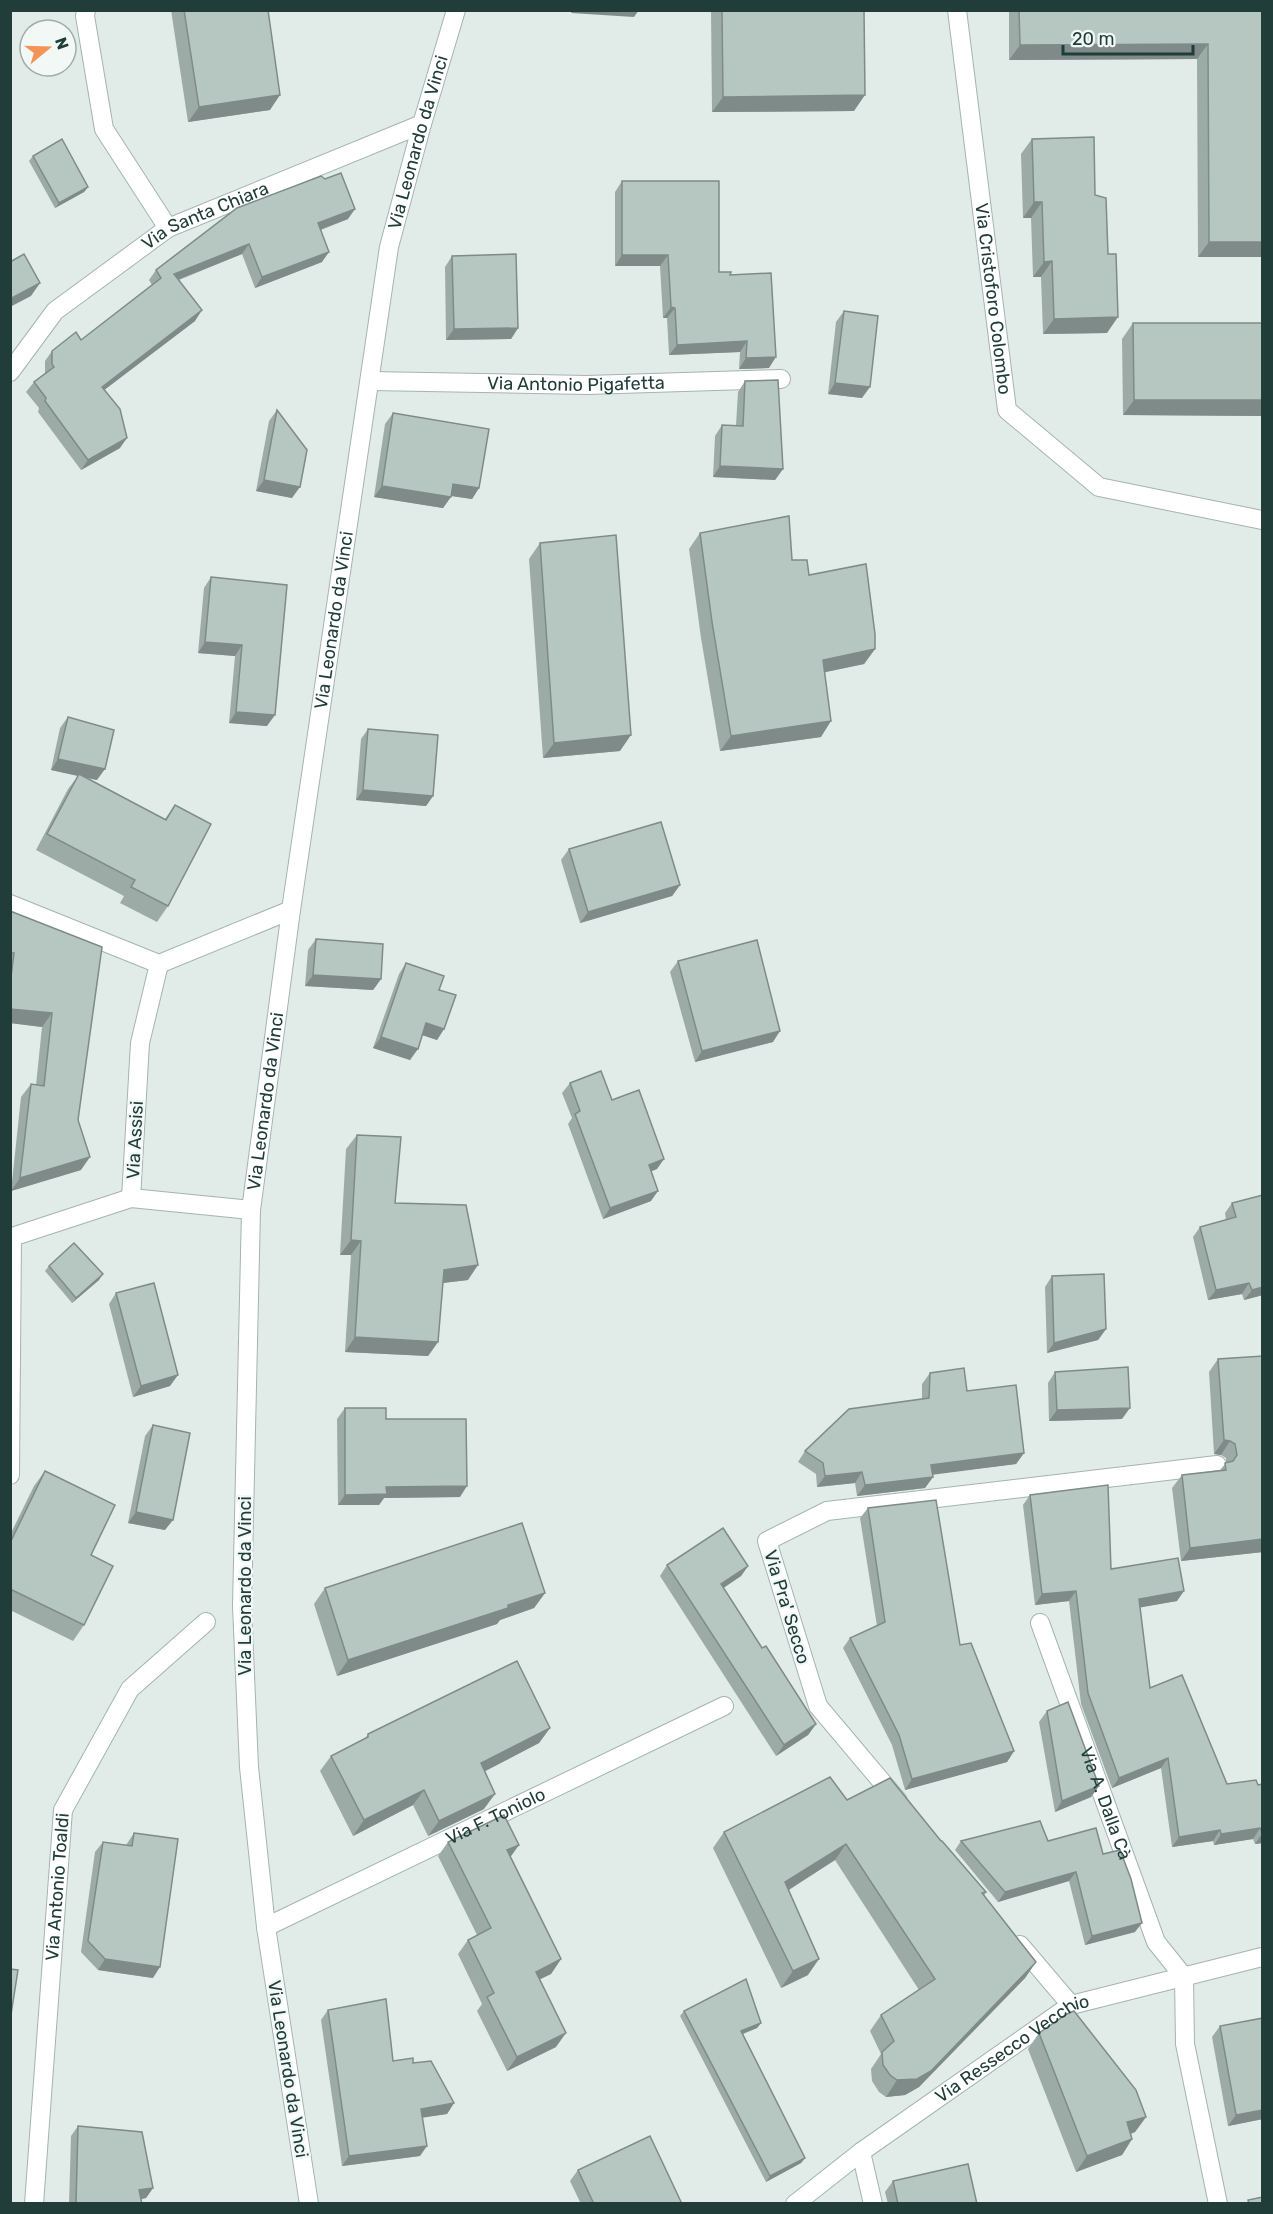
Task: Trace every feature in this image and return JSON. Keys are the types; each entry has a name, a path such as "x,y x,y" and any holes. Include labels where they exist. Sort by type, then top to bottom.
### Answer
{"street":[{"path":"86,10 85,16 104,129 168,228"},
{"name":"Via Leonardo da Vinci","path":"309,2204 266,1927 249,1767 242,1606 250,1210 291,910 389,247 456,10"},
{"name":"Via Cristoforo Colombo","path":"957,10 1007,410 1099,487 1263,520"},
{"name":"Via Santa Chiara","path":"14,359 55,311 168,228 422,124"},
{"name":"Via Antonio Pigafetta","path":"370,381 587,385 781,379"},
{"path":"10,904 159,964 291,910"},
{"name":"Via Assisi","path":"159,964 140,1043 131,1198 250,1210"},
{"path":"10,1475 12,1237 131,1198"},
{"name":"Via Pra' Secco","path":"910,1815 818,1706 767,1540 827,1511 1217,1466"},
{"name":"Via Antonio Toaldi","path":"34,2204 63,1810 130,1689 206,1622"},
{"name":"Via A. Dalla Cà","path":"1040,1623 1156,1942 1184,1977"},
{"name":"Via F. Toniolo","path":"266,1927 724,1706"},
{"path":"1010,1932 1071,2005"},
{"name":"Via Ressecco Vecchio","path":"795,2204 861,2152 1071,2005 1263,1957"},
{"path":"1184,1977 1185,2044 1218,2204"},
{"path":"861,2152 873,2204"}],"building":[{"path":"184,10 268,10 280,95 199,107"},
{"path":"722,10 864,10 865,95 723,97"},
{"path":"1019,10 1263,10 1263,242 1209,242 1208,44 1020,45"},
{"path":"1094,137 1095,195 1106,198 1108,254 1116,254 1118,317 1054,319 1052,261 1044,262 1042,202 1034,202 1032,139"},
{"path":"62,139 88,187 59,203 33,156"},
{"path":"341,173 355,209 318,223 329,252 262,277 249,244 174,274 202,310 102,387 120,409 127,438 88,460 34,382 54,367 52,351 76,332 81,340 161,278 156,270 237,208 321,176 325,179"},
{"path":"622,181 719,181 719,272 731,272 730,275 771,273 776,357 746,358 747,341 677,345 675,308 671,307 668,255 622,255"},
{"path":"24,254 40,283 10,299 10,262"},
{"path":"516,254 518,328 454,329 452,256"},
{"path":"844,311 878,316 870,387 835,383"},
{"path":"1133,323 1263,323 1263,400 1134,400"},
{"path":"778,380 783,469 720,466 722,425 743,426 745,381"},
{"path":"277,410 307,450 300,487 264,480"},
{"path":"393,413 489,429 479,488 453,484 451,497 382,486"},
{"path":"789,516 792,560 807,560 809,575 866,564 875,649 823,660 831,721 731,736 700,533"},
{"path":"616,535 631,735 554,743 540,543"},
{"path":"211,577 287,585 275,715 236,712 242,645 205,642"},
{"path":"68,717 114,730 105,769 58,759"},
{"path":"368,729 438,735 433,796 363,790"},
{"path":"79,774 166,820 175,805 211,824 168,906 131,887 135,880 47,834"},
{"path":"661,822 680,885 588,912 569,849"},
{"path":"10,911 102,947 78,1120 90,1157 20,1178 31,1084 44,1086 52,1013 10,1009 14,953 10,953"},
{"path":"316,939 383,944 381,979 313,975"},
{"path":"757,940 780,1031 702,1051 678,961"},
{"path":"406,963 444,976 439,990 456,995 444,1029 426,1023 418,1049 381,1037"},
{"path":"601,1071 612,1100 639,1090 664,1159 649,1165 658,1191 610,1208 575,1114 580,1111 570,1083"},
{"path":"357,1135 401,1137 395,1203 466,1205 478,1265 444,1270 438,1342 355,1337 361,1241 351,1240"},
{"path":"1263,1195 1263,1287 1252,1290 1249,1283 1216,1290 1200,1227 1236,1217 1232,1203"},
{"path":"74,1243 103,1274 76,1298 49,1266"},
{"path":"1104,1274 1106,1329 1054,1343 1052,1276"},
{"path":"154,1283 178,1375 141,1386 116,1293"},
{"path":"1263,1356 1263,1539 1190,1548 1182,1475 1226,1470 1225,1463 1233,1461 1237,1455 1235,1444 1224,1440 1218,1359"},
{"path":"1128,1367 1130,1408 1057,1410 1055,1372"},
{"path":"964,1368 967,1391 1016,1385 1024,1453 931,1465 933,1477 865,1485 862,1472 825,1476 823,1463 805,1451 849,1409 929,1398 930,1373"},
{"path":"345,1408 386,1408 386,1419 466,1419 467,1486 386,1487 387,1494 345,1495"},
{"path":"153,1425 190,1433 173,1520 136,1512"},
{"path":"45,1471 115,1505 91,1555 113,1566 84,1625 10,1589 10,1543"},
{"path":"1108,1485 1111,1569 1178,1558 1184,1591 1139,1599 1150,1688 1182,1675 1227,1784 1256,1780 1258,1785 1263,1784 1263,1834 1260,1828 1221,1834 1220,1830 1179,1837 1168,1758 1119,1778 1088,1693 1076,1591 1042,1594 1030,1495"},
{"path":"936,1500 960,1645 971,1643 1014,1751 912,1779 899,1735 850,1638 885,1622 868,1508"},
{"path":"522,1523 545,1593 508,1605 508,1608 348,1660 325,1588"},
{"path":"723,1528 748,1566 721,1584 762,1648 766,1646 816,1724 784,1745 667,1565"},
{"path":"517,1661 550,1728 481,1763 495,1794 439,1821 424,1790 364,1820 331,1756 368,1737 368,1734"},
{"path":"1068,1702 1099,1786 1062,1801 1047,1711"},
{"path":"830,1777 847,1800 890,1778 986,1892 982,1893 1036,1962 931,2071 917,2079 897,2080 883,2065 882,2052 894,2041 881,2015 935,1979 846,1844 785,1882 819,1959 793,1971 724,1832"},
{"path":"504,1815 519,1845 507,1850 561,1959 536,1972 566,2033 517,2057 487,1997 494,1993 468,1940 491,1928 448,1842"},
{"path":"1040,1821 1048,1841 1096,1828 1103,1854 1120,1850 1131,1879 1142,1923 1092,1936 1076,1872 1005,1892 961,1841"},
{"path":"134,1833 178,1839 160,1967 105,1959 88,1941 103,1842 132,1846"},
{"path":"10,1969 18,1970 10,2021"},
{"path":"746,1979 761,2023 741,2031 805,2158 770,2176 684,2011"},
{"path":"386,1999 393,2061 413,2058 413,2063 431,2061 454,2103 421,2109 427,2146 349,2156 328,2010"},
{"path":"1074,2011 1136,2090 1146,2117 1127,2122 1132,2139 1087,2156 1039,2033"},
{"path":"1263,2018 1263,2110 1236,2115 1220,2026"},
{"path":"78,2126 142,2132 153,2188 139,2190 142,2204 76,2204"},
{"path":"650,2136 682,2204 594,2204 578,2170"},
{"path":"968,2164 977,2204 898,2204 893,2181"},
{"path":"1263,2197 1263,2204 1249,2204 1248,2200"}]}
